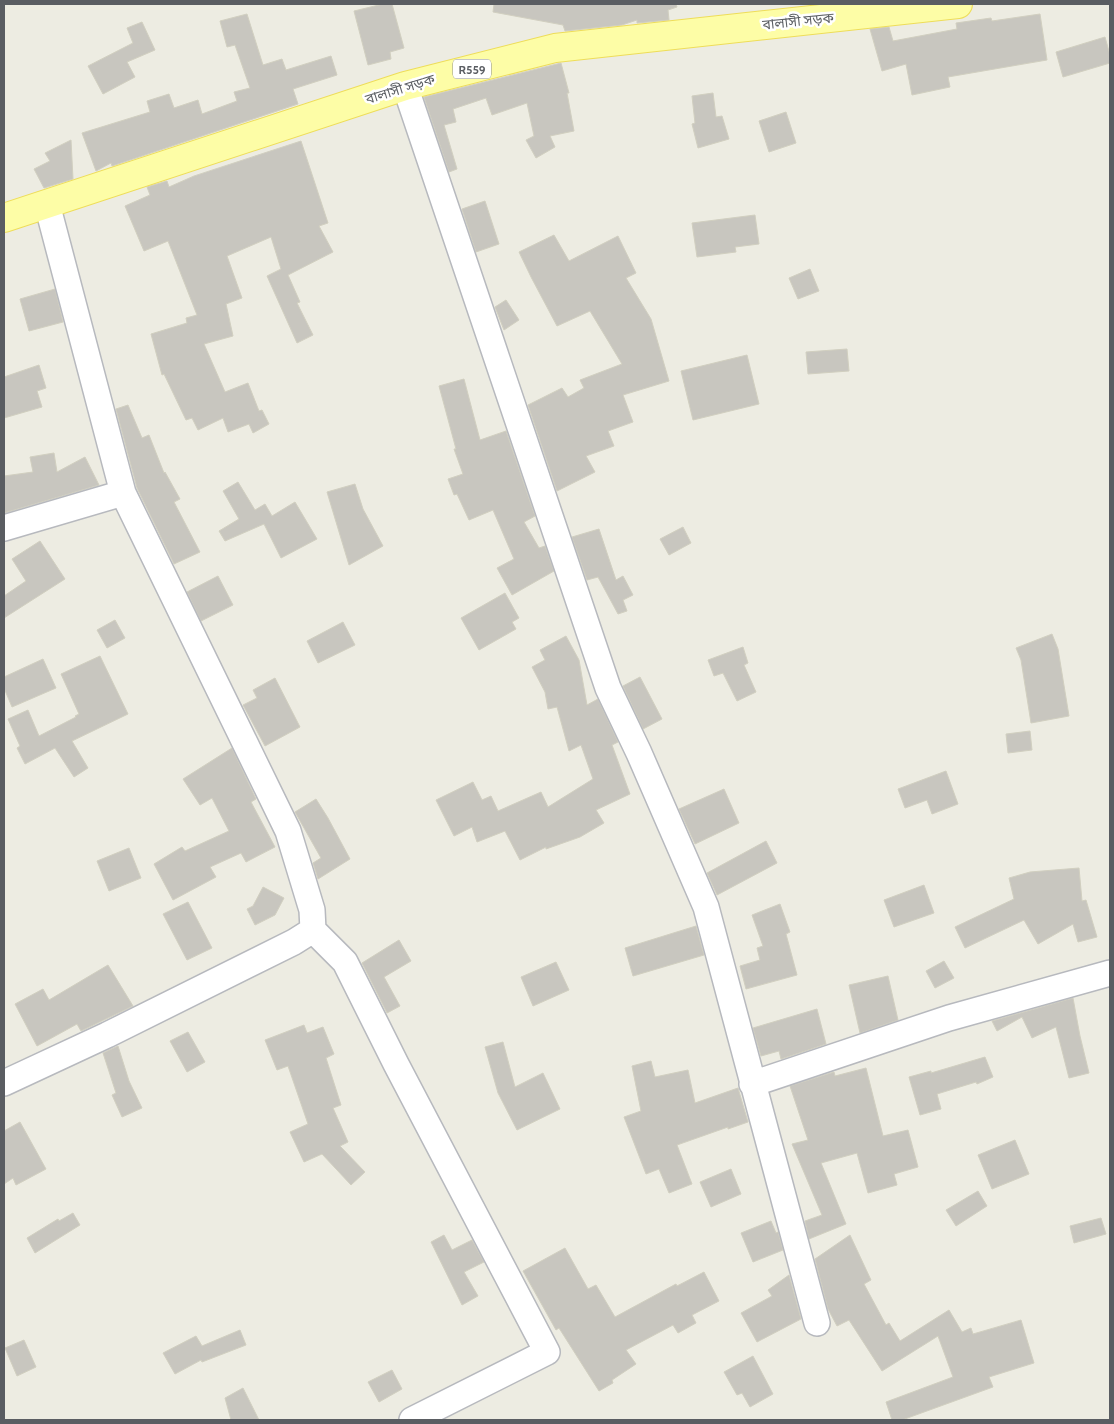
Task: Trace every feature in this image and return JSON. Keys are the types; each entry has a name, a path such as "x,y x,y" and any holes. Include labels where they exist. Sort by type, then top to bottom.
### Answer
{"main road":[{"name":"বালাসী সড়ক","path":"4,218 405,86 555,48 958,4"}],"street":[{"path":"405,86 608,688 639,753 706,907 817,1323"},
{"path":"47,204 122,493 288,831 312,910 313,930 345,962 547,1352 412,1420"},
{"path":"4,528 122,493"},
{"path":"4,1083 107,1035 285,947 313,930"},
{"path":"752,1084 949,1018 1110,973"}],"building":[{"path":"383,4 392,4 404,48 390,52 391,59 368,65 354,11"},
{"path":"494,4 676,4 677,7 668,10 669,20 637,23 637,20 622,25 565,31 563,25 493,12"},
{"path":"247,14 263,65 282,59 286,70 331,56 337,75 293,89 298,104 112,166 111,163 96,171 82,133 150,112 147,101 169,94 174,108 198,100 202,114 237,101 234,92 250,88 235,45 227,47 220,21"},
{"path":"1040,14 1047,60 948,77 950,87 912,95 906,64 882,71 870,29 889,27 893,41 957,29 956,23 991,18 992,21"},
{"path":"142,22 155,50 127,62 135,77 103,94 88,66 133,43 127,28"},
{"path":"1105,37 1110,55 1110,63 1063,77 1056,52"},
{"path":"561,63 569,93 567,93 574,131 550,136 555,147 536,158 526,140 534,136 527,103 492,115 486,98 453,109 456,122 444,125 457,169 449,172 424,97"},
{"path":"713,93 716,117 722,116 729,139 698,148 692,124 695,123 692,96"},
{"path":"786,112 796,143 769,152 759,121"},
{"path":"71,140 73,179 44,188 34,169 50,161 45,153"},
{"path":"301,141 328,223 319,226 333,252 288,275 300,302 297,303 313,335 297,343 267,276 281,269 271,237 227,256 242,298 226,304 233,336 204,344 225,392 248,383 259,411 262,410 269,424 253,433 249,424 228,432 223,418 198,430 192,418 186,420 164,374 162,375 151,334 187,323 186,318 197,315 168,241 144,251 125,206 150,195 147,187 167,181 169,187 194,176"},
{"path":"485,201 499,244 476,252 462,209"},
{"path":"755,215 759,244 735,247 736,252 697,257 692,223"},
{"path":"554,235 569,261 618,236 636,273 626,278 651,319 669,381 623,395 633,422 608,431 614,446 586,456 595,472 557,491 528,405 562,388 568,397 584,388 580,380 622,364 590,311 557,326 531,277 519,252"},
{"path":"810,269 819,291 798,299 789,278"},
{"path":"55,289 63,322 29,331 20,299"},
{"path":"506,300 519,320 504,330 495,307"},
{"path":"847,349 849,371 808,374 806,352"},
{"path":"747,355 759,404 693,420 681,371"},
{"path":"39,365 46,388 37,391 42,407 4,418 4,377"},
{"path":"464,379 480,440 506,431 535,516 524,522 539,548 545,546 554,571 512,595 497,568 514,559 493,510 469,520 457,494 454,495 448,479 463,474 454,449 456,449 439,386"},
{"path":"128,405 142,438 149,435 164,473 180,499 174,502 200,552 174,564 137,488 116,409"},
{"path":"54,453 57,472 85,457 99,485 4,513 4,476 33,472 30,457"},
{"path":"238,482 255,510 265,504 272,516 295,502 317,539 281,558 264,524 225,541 219,531 239,519 223,491"},
{"path":"355,484 363,509 383,546 349,565 327,492"},
{"path":"683,527 691,543 669,555 660,539"},
{"path":"599,529 616,580 623,576 633,595 623,600 627,611 618,614 598,577 587,580 572,537"},
{"path":"40,541 65,579 4,618 4,596 26,581 12,559"},
{"path":"218,576 233,605 201,621 187,592"},
{"path":"505,593 519,618 512,622 516,629 479,650 461,618"},
{"path":"115,620 125,638 107,648 97,630"},
{"path":"343,622 355,645 318,663 307,641"},
{"path":"1052,634 1058,649 1069,716 1031,723 1021,660 1016,648"},
{"path":"566,636 579,660 587,705 598,699 618,742 612,745 630,794 596,810 604,823 580,837 546,849 546,847 520,860 505,831 477,842 472,827 454,836 436,800 473,782 482,800 491,796 498,811 541,792 548,807 593,779 581,745 569,751 557,707 548,709 545,692 532,667 545,660 540,650"},
{"path":"743,647 748,663 744,665 756,692 737,701 723,673 714,676 708,660"},
{"path":"100,656 128,714 72,741 88,768 74,777 55,748 25,764 17,748 20,746 8,719 28,710 39,736 76,717 79,714 61,674"},
{"path":"43,659 56,688 12,707 4,688 4,677"},
{"path":"640,677 662,719 643,729 623,686"},
{"path":"275,678 300,727 265,746 243,705 257,698 253,690"},
{"path":"1030,731 1032,750 1008,753 1006,734"},
{"path":"232,748 256,799 251,802 275,847 246,862 241,853 210,867 216,877 173,900 154,864 182,847 185,851 229,831 212,798 200,805 183,779"},
{"path":"946,771 958,804 932,814 927,800 905,808 898,789"},
{"path":"724,789 739,823 695,844 679,809"},
{"path":"316,799 350,859 318,879 313,863 321,858 295,812"},
{"path":"766,841 777,863 717,895 707,873"},
{"path":"129,848 141,878 109,891 97,861"},
{"path":"1079,868 1082,901 1086,900 1097,937 1078,942 1073,924 1038,944 1024,920 965,948 955,927 1014,899 1009,878 1030,872"},
{"path":"924,885 934,913 894,927 884,900"},
{"path":"263,887 284,898 275,915 255,925 247,909 253,906"},
{"path":"188,902 212,948 187,960 163,914"},
{"path":"780,904 790,932 786,934 797,975 746,989 740,966 760,960 757,948 763,946 752,915"},
{"path":"696,926 704,955 633,976 625,948"},
{"path":"399,940 411,961 384,977 400,1006 387,1013 362,963"},
{"path":"944,961 954,978 935,988 926,971"},
{"path":"556,962 569,990 533,1006 521,977"},
{"path":"108,965 133,1006 81,1031 77,1024 37,1046 15,1004 43,989 49,1000"},
{"path":"888,976 898,1020 860,1033 849,985"},
{"path":"1073,998 1089,1073 1069,1078 1056,1027 1032,1038 1022,1017 997,1031 992,1021"},
{"path":"817,1009 826,1044 781,1059 779,1051 761,1056 753,1028"},
{"path":"304,1025 307,1033 323,1027 334,1054 326,1058 341,1105 333,1108 348,1142 340,1146 365,1172 351,1185 322,1154 304,1162 290,1132 308,1124 288,1066 277,1070 265,1040"},
{"path":"188,1032 205,1062 187,1072 170,1041"},
{"path":"503,1042 515,1087 543,1073 560,1109 517,1130 498,1093 485,1047"},
{"path":"118,1046 129,1081 142,1108 122,1117 112,1095 116,1093 103,1053"},
{"path":"985,1057 993,1077 977,1084 976,1082 937,1094 941,1109 920,1115 909,1077 931,1071 931,1073"},
{"path":"651,1061 655,1077 688,1070 695,1103 738,1088 748,1122 677,1145 692,1184 669,1193 659,1169 646,1174 624,1117 641,1111 632,1066"},
{"path":"866,1068 883,1136 908,1130 918,1167 894,1174 897,1185 868,1193 857,1153 821,1163 846,1224 809,1239 805,1221 822,1215 792,1144 808,1140 790,1086 834,1072 835,1076"},
{"path":"20,1122 46,1169 16,1185 13,1178 4,1184 4,1131"},
{"path":"1015,1140 1029,1174 992,1189 978,1155"},
{"path":"731,1169 741,1194 711,1207 700,1182"},
{"path":"978,1191 987,1206 956,1226 946,1210"},
{"path":"73,1213 80,1225 35,1253 27,1238 58,1219 59,1221"},
{"path":"1101,1218 1106,1234 1074,1243 1070,1226"},
{"path":"771,1221 776,1233 778,1232 783,1250 753,1262 741,1233"},
{"path":"444,1235 452,1250 472,1240 484,1262 464,1272 478,1296 462,1305 431,1242"},
{"path":"850,1235 871,1280 864,1284 886,1325 889,1323 900,1341 949,1310 962,1332 971,1328 973,1334 1021,1320 1034,1363 989,1377 993,1387 902,1420 892,1420 886,1402 953,1377 938,1336 882,1371 849,1320 837,1326 828,1309 815,1259"},
{"path":"565,1248 588,1289 596,1285 615,1317 676,1284 677,1286 704,1272 719,1301 692,1315 696,1323 678,1333 673,1325 626,1350 636,1364 612,1380 613,1383 599,1391 559,1328 556,1330 523,1271"},
{"path":"789,1275 801,1319 757,1342 741,1313 772,1296 768,1290"},
{"path":"240,1330 246,1345 202,1362 201,1360 175,1374 163,1353 196,1336 202,1346"},
{"path":"24,1340 36,1367 17,1376 5,1348"},
{"path":"753,1356 773,1394 750,1407 742,1393 737,1395 724,1372"},
{"path":"392,1370 402,1389 379,1402 368,1382"},
{"path":"243,1388 259,1420 231,1420 225,1398"}]}
